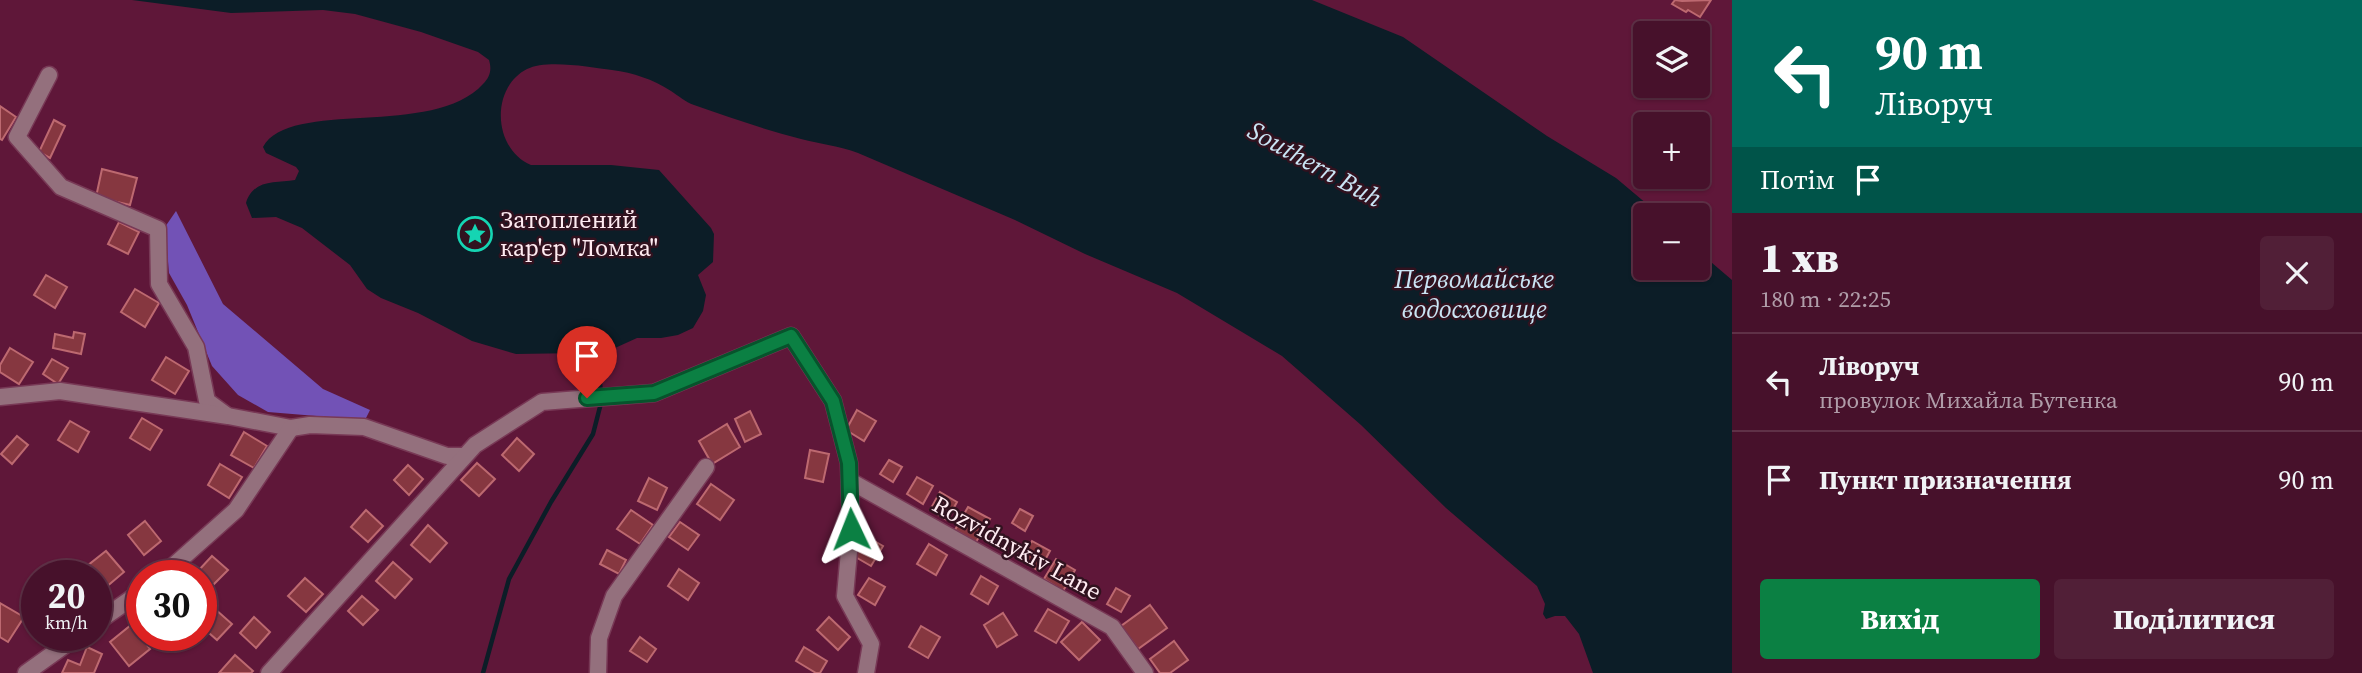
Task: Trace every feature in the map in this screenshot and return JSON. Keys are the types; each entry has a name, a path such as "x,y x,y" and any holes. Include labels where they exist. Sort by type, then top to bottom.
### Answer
{"street":[{"path":"49,75 17,137 61,187 158,229 159,284 196,347 207,401 228,416"},
{"path":"269,673 475,444 542,402 654,393 791,336 833,401 849,463 851,529 845,596 871,644 866,673"},
{"path":"0,397 60,391 290,428 310,425 364,427 447,456 463,456"},
{"path":"180,560 236,510 290,428"},
{"path":"598,673 599,638 614,596 706,467"},
{"name":"Rozvidnykiv Lane","path":"850,481 1112,627 1145,673"},
{"path":"26,673 57,651"}],"shaded area":[{"path":"176,211 223,304 323,389 370,410 365,420 268,412 238,395 212,366 187,305 169,273 165,227"}],"water":[{"name":"Первомайське водосховище","path":"132,0 1312,0 1403,37 1547,136 1616,178 1646,203 1633,203 1633,280 1710,280 1710,261 1732,280 1732,673 1593,673 1579,634 1565,616 1546,619 1543,614 1545,604 1537,586 1446,508 1361,425 1282,356 1177,293 858,153 774,132 694,105 657,83 635,75 569,65 545,65 527,69 515,78 507,90 502,104 503,133 518,157 531,165 611,165 659,170 714,234 713,262 698,275 706,295 703,311 693,328 678,335 637,338 615,348 581,353 516,354 472,341 418,313 381,298 367,289 350,265 302,228 276,217 252,218 246,203 249,195 260,186 295,180 299,171 296,167 266,153 263,147 278,132 302,124 431,110 460,100 483,84 490,70 489,60 478,52 421,32 355,14 323,10 231,13"}],"building":[{"path":"1675,0 1711,0 1700,17 1672,4"},
{"path":"0,106 16,117 2,140 0,139"},
{"path":"54,120 65,126 50,158 39,152"},
{"path":"102,169 137,178 130,205 96,197"},
{"path":"119,222 139,232 128,254 108,244"},
{"path":"46,275 67,287 55,308 34,295"},
{"path":"135,289 159,303 145,327 121,312"},
{"path":"74,332 85,334 81,354 53,348 55,334 73,338"},
{"path":"10,348 33,362 19,384 0,372 0,365"},
{"path":"166,357 189,371 175,394 152,380"},
{"path":"52,359 68,368 58,384 43,374"},
{"path":"857,410 876,421 864,441 846,430"},
{"path":"750,411 761,434 745,442 735,419"},
{"path":"142,418 162,430 150,450 130,438"},
{"path":"70,421 89,432 78,452 58,440"},
{"path":"727,424 740,447 712,464 699,441"},
{"path":"244,432 267,446 254,468 231,455"},
{"path":"17,436 28,445 12,464 1,454"},
{"path":"517,438 534,454 519,471 502,455"},
{"path":"810,450 829,454 823,482 805,478"},
{"path":"889,460 902,467 893,482 880,474"},
{"path":"477,463 495,479 479,496 461,480"},
{"path":"220,464 242,477 229,498 208,485"},
{"path":"408,465 423,479 409,495 394,480"},
{"path":"917,477 933,486 923,504 907,494"},
{"path":"649,478 667,488 657,510 638,501"},
{"path":"711,484 734,500 720,520 697,504"},
{"path":"940,492 957,502 947,520 930,510"},
{"path":"968,507 990,519 976,542 955,530"},
{"path":"1020,509 1033,516 1025,531 1012,523"},
{"path":"366,510 383,526 368,542 351,527"},
{"path":"631,510 653,525 640,544 617,529"},
{"path":"145,521 161,541 144,555 128,535"},
{"path":"680,522 699,535 688,550 669,537"},
{"path":"428,525 447,543 430,562 411,545"},
{"path":"864,535 883,546 871,566 852,555"},
{"path":"1032,541 1050,551 1039,571 1021,560"},
{"path":"929,544 947,555 936,575 917,564"},
{"path":"607,550 626,560 619,574 600,564"},
{"path":"106,551 124,572 112,582 112,560 95,560"},
{"path":"1056,559 1075,570 1063,591 1044,579"},
{"path":"217,560 228,570 217,581"},
{"path":"393,562 412,579 395,598 376,581"},
{"path":"679,569 699,583 688,600 668,586"},
{"path":"981,576 998,586 988,604 971,594"},
{"path":"305,578 323,594 306,612 288,596"},
{"path":"869,578 885,587 875,605 858,595"},
{"path":"1116,588 1130,596 1121,612 1107,604"},
{"path":"362,596 378,610 363,625 348,611"},
{"path":"0,603 21,615 21,622 8,642 0,637"},
{"path":"1150,605 1167,628 1138,649 1121,626"},
{"path":"1048,609 1069,621 1056,643 1035,631"},
{"path":"217,611 232,624 217,640"},
{"path":"1003,613 1017,635 997,647 984,625"},
{"path":"254,617 270,632 256,648 240,633"},
{"path":"829,617 850,637 838,650 817,630"},
{"path":"1082,622 1100,640 1079,660 1061,642"},
{"path":"921,626 940,637 928,658 909,647"},
{"path":"126,629 126,651 148,651 129,666 112,645 112,640"},
{"path":"640,637 656,649 647,662 630,651"},
{"path":"1174,641 1188,660 1170,673 1160,673 1150,659"},
{"path":"804,647 827,661 820,673 796,661"},
{"path":"85,651 102,654 94,673 62,673 68,660 80,665"},
{"path":"235,655 253,671 219,673"}],"waterway":[{"path":"596,345 601,393"},
{"path":"483,673 509,579 551,502 593,434 601,403"}],"place":[{"name":"Затоплений кар'єр \"Ломка\"","path":"475,234"}],"route":[{"path":"587,398 654,393 791,336 833,401 849,463 851,529"}],"water label":[{"name":"Southern Buh","path":"1315,164"}]}
